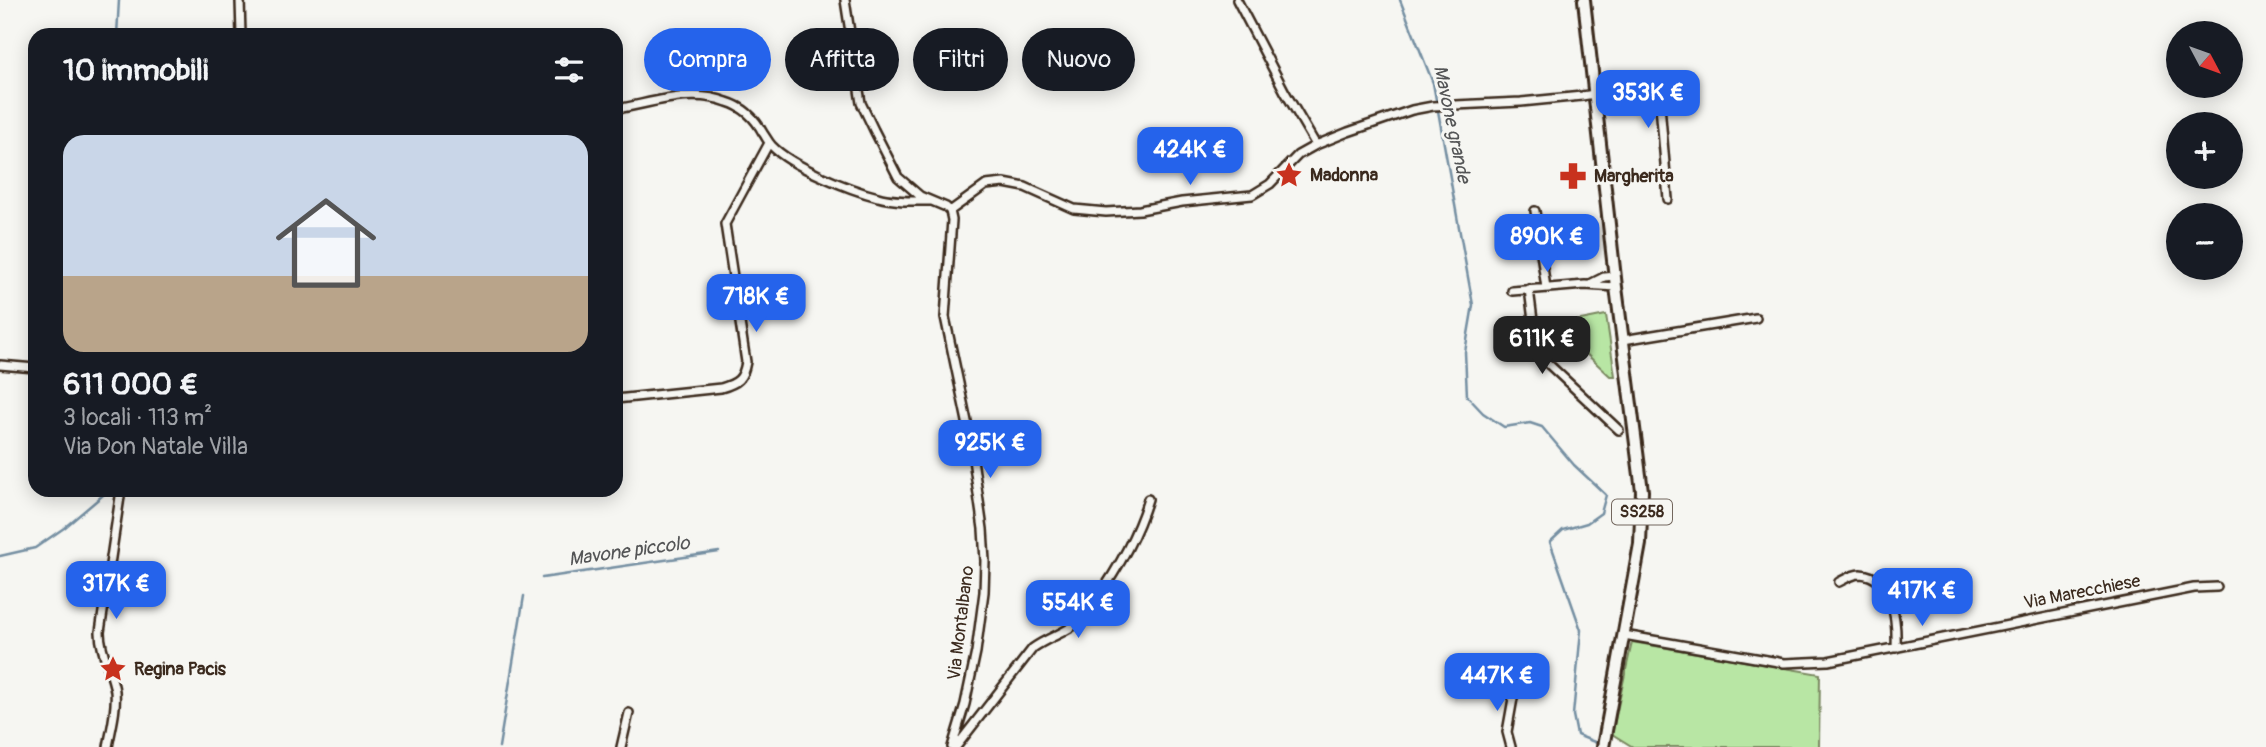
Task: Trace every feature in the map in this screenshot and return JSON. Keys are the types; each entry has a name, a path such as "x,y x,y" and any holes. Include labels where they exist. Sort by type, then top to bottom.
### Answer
{"main road":[{"name":"SS258","path":"1584,0 1615,281 1642,491 1640,544 1604,742"}],"street":[{"path":"240,0 242,28"},
{"path":"845,0 862,103 898,177 920,196 950,211 986,185 1003,183 1025,187 1074,209 1106,212 1252,195 1270,184 1298,155 1316,145 1387,118 1433,106 1595,95 1625,89 1626,94 1650,88 1658,94 1668,199"},
{"path":"1237,0 1316,145"},
{"path":"623,108 682,96 727,101 753,117 769,143 787,158 879,198 931,201"},
{"path":"623,398 721,388 736,384 744,376 746,362 726,224 769,143"},
{"name":"Via Montalbano","path":"950,211 952,220 945,317 970,431 985,561 976,652 954,747"},
{"path":"1535,211 1546,289"},
{"path":"1511,291 1615,281"},
{"path":"1529,289 1536,345 1542,358 1619,430"},
{"path":"1623,340 1756,318"},
{"path":"0,365 28,367"},
{"path":"108,747 115,710 114,691 100,644 100,632 120,497"},
{"name":"Via Montalbano","path":"954,747 1033,648 1045,639 1072,627 1089,611 1125,554 1148,499"},
{"path":"1839,582 1858,573 1873,578 1883,588 1895,609 1896,648"},
{"name":"Via Marecchiese","path":"1624,635 1784,663 1828,661 2194,588 2217,587"},
{"path":"1511,747 1507,732 1517,676"},
{"path":"621,747 629,713"}],"green space":[{"path":"1606,315 1615,376 1610,376 1555,325"},
{"path":"1632,642 1820,674 1819,747 1633,747 1612,734"}],"waterway":[{"name":"Mavone piccolo","path":"117,28 119,0"},
{"name":"Mavone grande","path":"1400,0 1433,83 1473,305 1465,352 1467,396 1483,413 1504,427 1530,423 1542,427 1574,465 1606,495 1601,513 1587,523 1563,530 1550,542 1581,630 1573,715 1577,735 1602,745"},
{"name":"Mavone piccolo","path":"0,556 35,548 101,497"},
{"name":"Mavone piccolo","path":"542,578 719,552"},
{"name":"Mavone piccolo","path":"499,747 524,596"}],"place":[{"name":"Madonna","path":"1289,175"},
{"name":"Margherita","path":"1573,176"},
{"name":"Regina Pacis","path":"113,669"}]}
